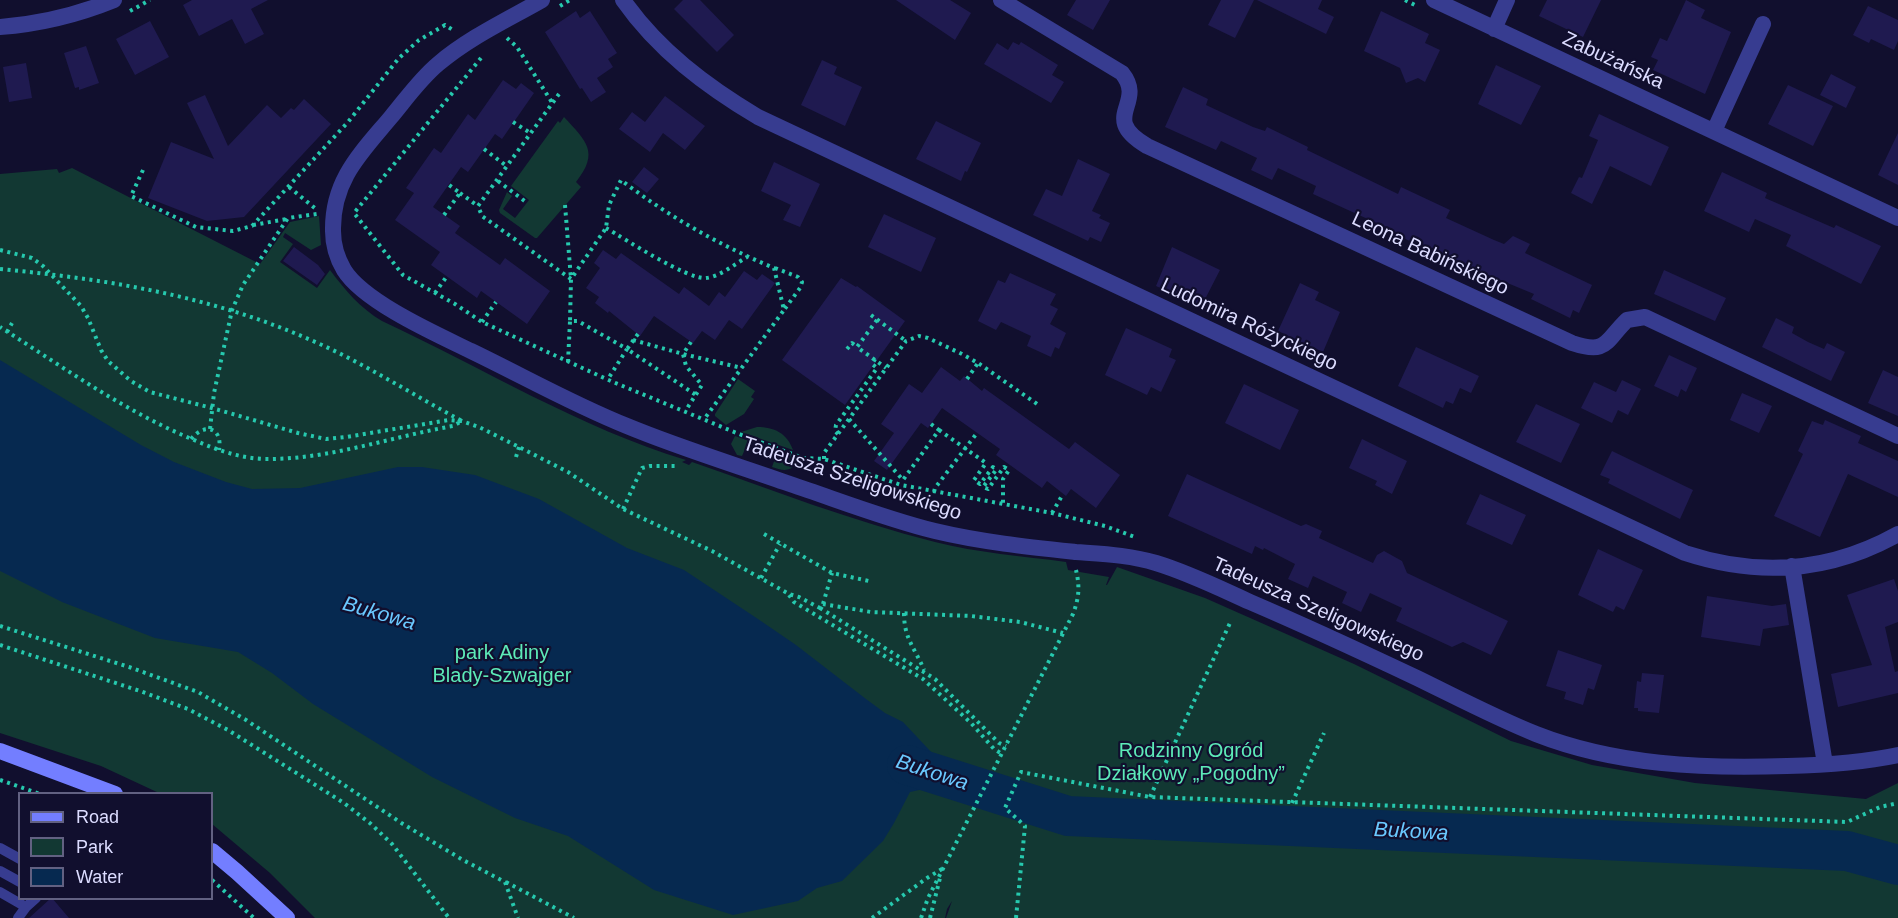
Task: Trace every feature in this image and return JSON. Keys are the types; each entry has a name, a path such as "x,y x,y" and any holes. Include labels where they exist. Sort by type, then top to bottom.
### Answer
{"main road":[{"path":"0,751 110,792"},
{"path":"213,852 287,918"}],"street":[{"path":"0,27 33,24 69,16 114,0"},
{"name":"Ludomira Różyckiego","path":"623,0 651,34 687,68 733,101 770,123 1685,553 1728,565 1763,568 1792,567 1843,559 1880,545 1898,534"},
{"name":"Leona Babińskiego","path":"1001,0 1122,73 1130,87 1130,98 1123,114 1123,121 1131,135 1147,146 1572,343 1587,348 1600,347 1607,343 1627,320 1645,317 1898,436"},
{"name":"Zabużańska","path":"1434,0 1898,219"},
{"path":"1494,29 1507,0"},
{"name":"Tadeusza Szeligowskiego","path":"547,5 492,27 438,64 425,76 353,163 343,179 336,199 333,225 336,252 343,269 350,278 384,305 445,339 635,429 933,531 1072,551 1113,554 1176,570 1328,635 1516,725 1565,744 1635,759 1692,766 1825,765 1879,759 1898,754"},
{"path":"1714,131 1763,24"},
{"path":"1792,567 1825,765"}],"lane":[{"path":"0,848 18,858"},
{"path":"0,871 18,881"},
{"path":"0,892 26,907"},
{"path":"18,918 34,900"}],"path":[{"path":"547,5 570,0"},
{"path":"252,225 348,123 399,58 418,40 445,25 459,34"},
{"path":"497,44 517,32"},
{"path":"507,38 517,47 553,104"},
{"path":"354,213 488,49"},
{"path":"478,206 559,94"},
{"path":"513,122 532,134"},
{"path":"484,149 508,166"},
{"path":"143,170 131,196 196,227 233,231 252,225 322,213 289,187"},
{"path":"571,279 606,228 609,205 621,180 655,205 697,231 748,257 798,277 802,282 800,288 705,418"},
{"path":"498,181 526,202"},
{"path":"449,185 478,206 482,216 571,279"},
{"path":"444,215 460,193"},
{"path":"565,205 571,279 568,362"},
{"path":"210,429 212,408 232,310 243,285 288,218"},
{"path":"606,228 679,269 704,279 748,257"},
{"path":"0,250 32,258 51,274 81,306 101,350 118,371 150,392 326,439 449,420 462,421"},
{"path":"774,268 784,310"},
{"path":"0,269 91,278 161,291 232,310 322,345 462,421 568,472 623,509 672,531 789,594 821,606 925,671 947,689 999,743 1006,746"},
{"path":"435,293 447,276"},
{"path":"482,322 496,302"},
{"path":"871,315 906,340"},
{"path":"858,347 877,320"},
{"path":"570,321 578,321 696,395"},
{"path":"7,332 12,323"},
{"path":"0,327 85,383 154,422 191,439 245,458 318,455 453,426 462,421"},
{"path":"608,379 638,334"},
{"path":"824,459 824,453 906,340 919,336 928,338 978,363 1040,406"},
{"path":"633,340 742,368"},
{"path":"682,354 691,342"},
{"path":"847,349 852,343 886,368"},
{"path":"682,354 686,366 702,385 686,411"},
{"path":"838,434 835,431 836,425 878,368 872,364 875,359"},
{"path":"967,379 978,363"},
{"path":"849,419 903,480"},
{"path":"931,424 986,464 974,480 980,484 993,467 996,470 983,487 988,489 1004,467 1010,469 1003,479 1003,505"},
{"path":"191,439 197,432 210,429 221,441 219,450"},
{"path":"900,485 939,430"},
{"path":"934,492 977,433"},
{"path":"516,457 519,447"},
{"path":"623,509 641,472"},
{"path":"1052,513 1063,494"},
{"path":"764,534 822,565 832,573 843,572 861,576 869,581"},
{"path":"761,578 780,544"},
{"path":"921,918 928,898 1078,600 1078,580 1072,551"},
{"path":"821,606 832,573"},
{"path":"789,594 794,602 923,679 971,723 994,749 1002,754"},
{"path":"821,606 871,612 971,616 1020,622 1063,633"},
{"path":"904,613 906,634 912,650 925,671"},
{"path":"1150,797 1230,623"},
{"path":"0,626 139,670 198,692 246,720 403,824 463,860 574,918"},
{"path":"0,645 141,691 188,709 228,730 344,803 372,824 399,852 448,918"},
{"path":"912,650 919,647"},
{"path":"1292,803 1324,733"},
{"path":"1016,918 1025,826 1005,808 1021,772 1150,797 1292,803 1846,822 1880,807 1898,803"},
{"path":"0,780 34,792"},
{"path":"872,918 943,869"},
{"path":"930,918 943,869"},
{"path":"213,881 254,918"},
{"path":"505,882 518,918"}],"green space":[{"path":"564,117 584,140 589,155 583,172 576,182 581,187 535,238 499,210 507,192 512,196 503,209 515,218 529,200 511,186 558,121 560,123"},
{"name":"park Adiny Blady-Szwajger","path":"72,168 260,264 290,222 319,216 321,245 311,250 285,233 283,237 293,244 280,262 317,288 330,270 353,298 382,321 608,431 686,460 682,462 689,465 692,462 904,534 984,552 1066,562 1068,570 1109,577 1106,585 1117,567 1205,598 1354,664 1511,741 1592,765 1695,783 1866,799 1898,783 1898,918 946,918 952,901 945,918 315,918 270,873 213,825 213,792 157,792 101,766 0,733 0,174 57,169 59,173"},
{"path":"738,379 755,391 751,397 754,399 744,414 726,425 715,414"},
{"path":"757,427 779,432 787,439 793,450 741,432"},
{"path":"735,436 795,457 796,463 782,470 772,467 777,453 748,442 742,456 737,455 731,444"}],"water":[{"path":"0,360 141,445 174,462 226,482 252,489 300,488 398,467 422,467 475,475 539,499 627,548 684,570 758,619 885,713 903,722 934,755 938,767 960,778 959,785 956,789 942,785 910,792 883,841 842,881 817,888 798,901 733,915 654,890 568,836 515,818 432,777 313,704 272,673 238,652 155,638 62,602 0,571"}],"building":[{"path":"192,0 268,0 251,9 264,34 245,44 232,19 199,36 183,5"},
{"path":"683,0 700,0 734,35 717,52 674,9"},
{"path":"896,0 950,0 971,13 955,40"},
{"path":"1076,0 1110,0 1093,30 1067,15"},
{"path":"1221,0 1254,0 1235,38 1208,25"},
{"path":"1257,0 1322,0 1318,9 1334,17 1326,34"},
{"path":"1547,0 1601,0 1583,37 1539,16"},
{"path":"1686,0 1705,10 1701,18 1731,32 1705,94 1653,70 1658,60 1651,57 1660,38 1667,41"},
{"path":"1868,6 1898,20 1898,41 1894,50 1871,39 1869,43 1853,35"},
{"path":"576,11 580,18 590,11 617,53 608,59 613,67 597,78 606,92 591,102 582,88 580,89 545,32"},
{"path":"1381,11 1429,34 1425,43 1440,50 1425,82 1418,78 1406,83 1400,68 1364,51"},
{"path":"150,21 169,57 135,75 116,39"},
{"path":"1013,42 1019,45 1021,42 1058,65 1052,75 1064,82 1051,103 984,64 997,43 1008,50"},
{"path":"86,46 99,83 79,90 79,87 75,88 64,53"},
{"path":"822,60 837,67 834,74 862,87 845,126 801,105"},
{"path":"26,63 32,98 9,102 3,67"},
{"path":"1496,65 1541,86 1521,125 1478,104"},
{"path":"1831,74 1856,87 1846,108 1820,95"},
{"path":"503,80 516,89 521,83 534,93 502,139 495,134 468,172 461,167 433,207 460,226 455,233 500,265 505,258 550,291 527,324 481,291 477,298 431,265 440,252 395,220 414,193 406,188 434,148 441,153 468,114 475,120"},
{"path":"1788,85 1833,106 1813,146 1768,124"},
{"path":"1183,87 1208,99 1206,105 1253,127 1265,131 1267,127 1308,147 1307,150 1398,194 1401,187 1450,210 1446,218 1494,240 1504,244 1513,236 1530,244 1525,253 1592,285 1579,313 1573,310 1570,318 1531,299 1534,294 1382,228 1383,226 1313,194 1316,186 1278,168 1272,180 1251,170 1257,158 1221,141 1216,150 1165,127"},
{"path":"205,95 228,146 267,105 281,118 291,108 294,110 304,99 331,124 244,217 207,221 148,198 171,142 214,159 187,103"},
{"path":"665,96 705,126 685,150 663,133 650,152 619,129 632,112 645,122"},
{"path":"1599,114 1669,147 1651,186 1610,166 1592,204 1571,193 1579,177 1582,178 1598,140 1589,136"},
{"path":"936,121 981,143 961,181 916,159"},
{"path":"1898,133 1898,185 1878,175"},
{"path":"1078,159 1110,174 1092,211 1101,215 1099,218 1110,223 1101,242 1090,237 1088,241 1033,215 1046,189 1062,196"},
{"path":"774,162 820,184 800,227 783,220 791,205 761,191"},
{"path":"644,167 659,179 647,193 632,182"},
{"path":"1722,172 1767,193 1765,198 1834,228 1836,225 1881,246 1861,284 1786,246 1791,235 1755,219 1749,232 1704,211"},
{"path":"884,214 936,238 921,272 868,247"},
{"path":"294,247 318,265 325,274 317,285 283,261"},
{"path":"1172,247 1220,270 1201,307 1156,286"},
{"path":"603,250 616,259 621,253 679,294 684,287 709,306 719,292 725,297 744,271 757,280 762,274 775,283 742,329 729,320 715,340 702,331 693,343 654,316 640,336 609,311 608,313 595,303 599,297 586,288 600,268 594,263"},
{"path":"1664,270 1726,298 1715,321 1654,294"},
{"path":"1010,273 1056,294 1050,305 1058,309 1050,324 1066,333 1059,349 1055,347 1051,357 1027,346 1031,336 1001,322 996,330 978,321 998,280 1005,283"},
{"path":"841,278 857,286 905,321 845,405 782,360"},
{"path":"1300,283 1319,292 1315,300 1340,312 1323,352 1278,331"},
{"path":"1776,318 1794,327 1792,333 1808,342 1824,349 1827,343 1845,352 1831,381 1762,347"},
{"path":"1126,328 1172,349 1169,357 1176,360 1161,392 1151,387 1147,395 1105,375"},
{"path":"1416,347 1479,376 1471,393 1460,388 1453,404 1446,401 1443,408 1398,386"},
{"path":"1669,355 1697,368 1686,392 1681,389 1678,397 1654,386"},
{"path":"941,367 960,381 964,376 982,391 984,388 1069,449 1075,442 1120,475 1096,508 1071,489 1066,496 1047,481 1042,488 996,455 1000,449 942,408 928,428 921,423 887,470 874,461 894,433 881,424 909,384 922,393"},
{"path":"1883,370 1898,377 1898,416 1868,403"},
{"path":"1622,380 1641,389 1628,415 1618,410 1612,423 1581,408 1594,382 1616,392"},
{"path":"1244,384 1299,410 1280,450 1225,423"},
{"path":"1742,393 1772,406 1759,433 1730,420"},
{"path":"1536,404 1580,424 1561,463 1516,442"},
{"path":"1825,420 1861,436 1858,443 1898,461 1898,497 1848,474 1820,537 1774,516 1803,454 1798,451 1812,421 1823,425"},
{"path":"1362,439 1407,461 1392,494 1375,485 1377,481 1349,468"},
{"path":"1612,451 1693,490 1680,519 1608,483 1610,479 1600,475"},
{"path":"1187,474 1301,526 1306,524 1322,531 1319,538 1373,563 1377,555 1384,551 1402,561 1407,573 1508,621 1491,655 1463,642 1452,647 1396,621 1402,608 1370,593 1361,612 1342,603 1347,592 1313,576 1308,588 1288,579 1295,564 1264,548 1263,550 1255,546 1252,554 1168,516"},
{"path":"1480,494 1526,515 1512,545 1466,524"},
{"path":"1598,549 1643,570 1624,610 1616,606 1613,612 1578,595"},
{"path":"1894,579 1898,591 1898,622 1885,627 1895,672 1898,671 1898,693 1838,707 1831,674 1872,665 1847,595"},
{"path":"1707,596 1772,606 1786,604 1789,625 1763,629 1760,646 1701,637"},
{"path":"1558,650 1602,665 1594,690 1588,688 1583,705 1564,699 1566,692 1546,686"},
{"path":"1642,673 1664,675 1659,713 1638,711 1638,708 1634,708 1637,681 1641,682"},
{"path":"49,900 54,900 69,918 29,918"}],"waterway":[{"name":"Bukowa","path":"907,765 1068,816 1847,851 1898,865"}],"park label":[{"name":"Rodzinny Ogród Działkowy „Pogodny”","path":"1191,762"}]}
